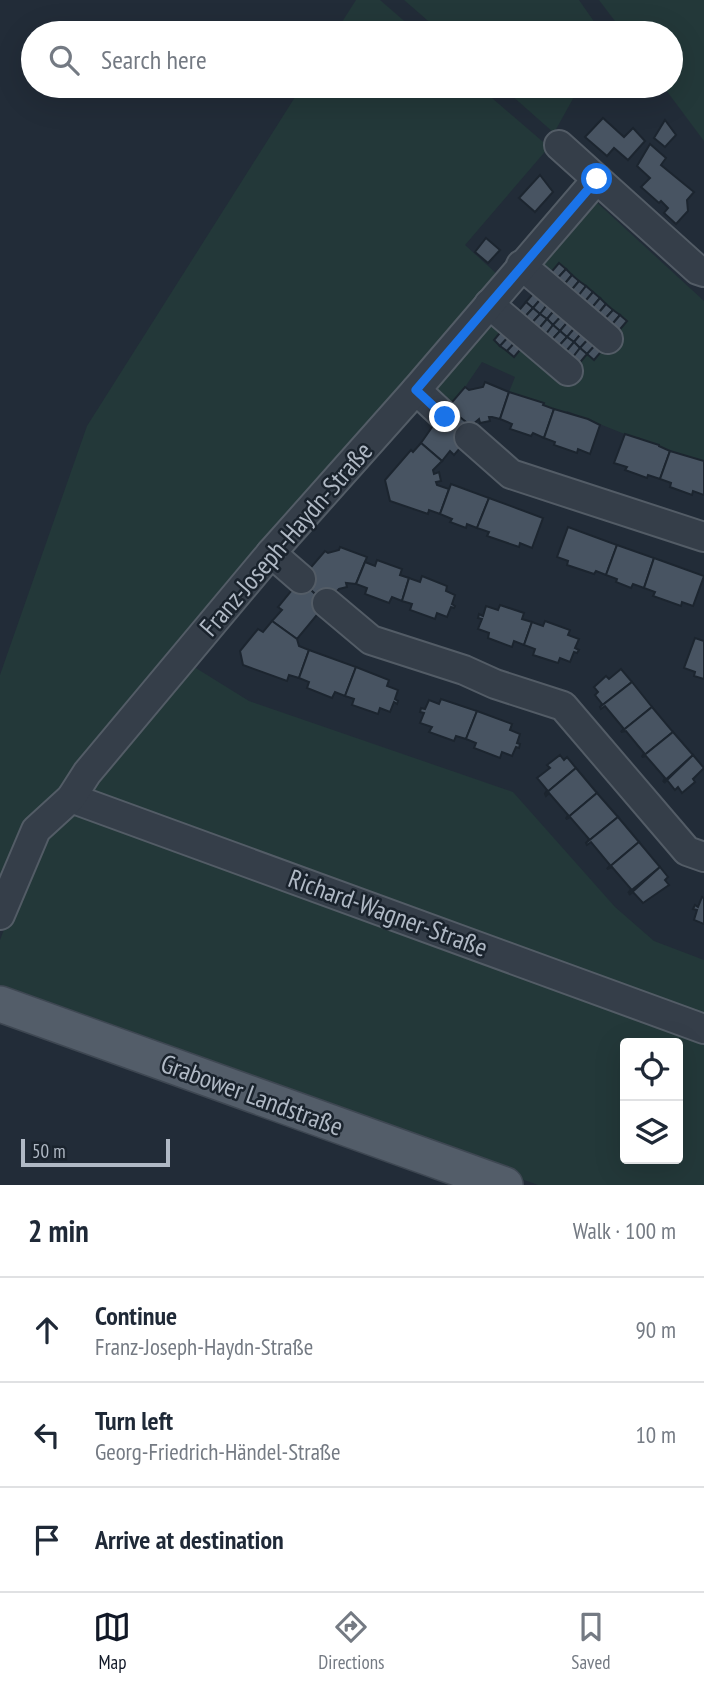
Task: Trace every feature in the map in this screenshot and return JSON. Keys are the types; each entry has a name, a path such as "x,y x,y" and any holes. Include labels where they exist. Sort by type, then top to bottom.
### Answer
{"main road":[{"name":"Grabower Landstraße","path":"0,1004 505,1185"}],"street":[{"path":"559,145 698,270 704,272"},
{"name":"Franz-Joseph-Haydn-Straße","path":"0,915 36,830 71,798 88,773 271,553 416,390 597,179"},
{"path":"522,265 608,339"},
{"path":"489,304 568,371"},
{"path":"416,390 445,417"},
{"path":"469,437 511,474 704,537"},
{"path":"271,553 301,579"},
{"path":"327,603 371,640 563,706 687,851 704,858"},
{"name":"Richard-Wagner-Straße","path":"71,798 704,1029"}],"green space":[{"path":"356,0 380,0 404,21 343,21"},
{"path":"404,0 579,0 594,21 428,21"},
{"path":"599,0 704,0 704,141 672,98 683,98 683,21 615,21"},
{"path":"294,98 492,98 549,147 465,245 498,275 262,551 0,899 0,675 87,426"},
{"path":"515,98 573,98 554,133"},
{"path":"592,198 704,301 704,461 509,392 515,377 482,362 447,408 435,396 434,379 486,317 504,328 494,340 513,357 524,345 566,380 587,354 594,359 626,322 559,264 548,276 536,265"},
{"path":"191,665 249,701 513,792 615,907 654,941 704,960 704,1021 98,797 92,785"},
{"path":"77,814 704,1035 704,1185 538,1185 0,992 0,940 34,852 66,816"}],"building":[{"path":"603,118 624,137 633,128 645,141 628,160 614,148 607,156 585,137"},
{"path":"665,120 676,135 665,147 654,138"},
{"path":"650,144 666,158 661,165 694,192 687,200 688,211 676,224 664,213 668,208 641,187 650,178 637,166"},
{"path":"540,175 553,192 535,212 519,198"},
{"path":"486,238 500,250 488,263 475,252"},
{"path":"559,263 566,269 555,281 548,276"},
{"path":"566,269 572,275 562,287 555,281"},
{"path":"572,275 579,281 569,293 562,287"},
{"path":"579,281 586,286 576,299 569,293"},
{"path":"586,286 593,292 582,305 576,299"},
{"path":"537,289 544,295 533,308 526,302"},
{"path":"593,292 600,298 589,311 582,305"},
{"path":"544,295 550,301 540,314 533,308"},
{"path":"600,298 606,304 596,316 589,311"},
{"path":"550,301 557,307 547,319 540,314"},
{"path":"526,302 533,308 522,320 516,314"},
{"path":"606,304 613,310 602,322 596,316"},
{"path":"557,307 564,313 553,325 547,319"},
{"path":"533,308 540,314 529,326 522,320"},
{"path":"613,310 620,315 609,328 602,322"},
{"path":"564,313 571,318 560,331 553,325"},
{"path":"540,314 547,319 536,332 529,326"},
{"path":"620,315 627,321 616,334 609,328"},
{"path":"571,318 578,324 567,337 560,331"},
{"path":"547,319 553,325 543,338 536,332"},
{"path":"578,324 584,330 574,342 567,337"},
{"path":"553,325 560,331 549,343 543,338"},
{"path":"504,328 511,334 500,346 494,340"},
{"path":"584,330 591,336 580,348 574,342"},
{"path":"560,331 567,337 556,349 549,343"},
{"path":"511,334 518,339 507,351 500,346"},
{"path":"591,336 598,342 587,354 580,348"},
{"path":"567,337 574,342 563,355 556,349"},
{"path":"518,339 524,345 514,357 507,351"},
{"path":"574,342 580,348 570,361 563,355"},
{"path":"598,342 605,347 594,360 587,354"},
{"path":"580,348 587,354 577,366 570,361"},
{"path":"485,382 509,392 500,419 489,417 490,421 480,423 479,419 471,426 447,408 465,387 469,390 483,387"},
{"path":"509,392 554,409 544,438 510,429 512,424 500,419"},
{"path":"554,409 600,425 590,454 578,449 577,453 554,445 555,442 544,438"},
{"path":"451,410 476,430 454,455 450,451 442,461 421,443 437,420"},
{"path":"625,434 670,451 660,479 648,475 647,478 614,463"},
{"path":"421,443 442,461 433,470 434,474 439,472 441,481 436,482 437,485 449,489 440,514 429,510 428,514 390,501 385,480 411,450 413,452"},
{"path":"670,451 704,461 704,495 693,491 692,495 670,487 671,483 660,479"},
{"path":"451,484 489,498 477,528 467,524 466,528 450,522 452,519 440,514"},
{"path":"489,498 543,518 532,548 520,543 519,547 487,536 489,532 477,528"},
{"path":"568,527 617,545 606,575 567,565 568,561 557,557"},
{"path":"617,545 654,558 644,588 633,584 631,588 606,575"},
{"path":"340,547 367,557 356,584 346,583 347,587 339,589 326,604 300,580 325,551 328,553 339,550"},
{"path":"654,558 704,576 693,606 682,602 681,606 653,596 655,592 644,588"},
{"path":"377,560 402,569 400,575 409,578 402,601 392,597 389,603 365,594 367,588 356,584 365,562 375,566"},
{"path":"422,576 447,586 446,591 455,595 452,604 455,606 451,607 447,617 437,613 435,619 410,610 412,604 402,601 409,578 420,582"},
{"path":"300,580 326,604 297,639 272,621 282,610 278,607"},
{"path":"500,605 524,613 522,619 532,622 524,645 514,641 512,647 488,638 489,633 478,629 482,619 478,618 479,614 483,616 486,606 498,610"},
{"path":"272,621 297,639 299,646 309,650 299,678 289,675 287,681 243,665 240,651 258,629 263,632"},
{"path":"545,621 570,630 568,635 579,639 575,648 579,650 574,652 570,662 560,658 558,663 533,655 535,649 524,645 532,622 543,626"},
{"path":"695,638 704,641 704,679 694,676 695,672 684,668"},
{"path":"309,650 356,667 345,696 335,692 332,698 307,688 309,682 299,678"},
{"path":"356,667 389,680 387,686 398,690 395,699 397,704 394,702 390,712 380,708 378,714 352,705 354,699 345,696"},
{"path":"621,669 632,682 600,707 602,704 595,695 598,692 594,687 606,676 609,679"},
{"path":"632,682 652,707 621,732 624,729 605,706 601,709 600,707"},
{"path":"441,699 477,711 466,739 456,736 454,741 429,732 432,727 420,723 424,713 420,712 421,708 425,709 429,700 439,704"},
{"path":"652,707 673,732 642,757 644,753 626,731 621,732"},
{"path":"477,711 512,724 510,730 520,734 517,743 520,744 519,748 516,747 512,756 502,752 500,758 474,748 476,743 466,739"},
{"path":"673,732 693,755 663,782 665,778 646,756 642,757"},
{"path":"560,755 564,760 567,757 576,768 545,794 547,790 537,778 550,768 547,765"},
{"path":"693,755 704,768 693,779 695,782 682,793 678,787 675,790 667,780"},
{"path":"576,768 597,793 566,819 568,815 549,793 546,796 545,794"},
{"path":"597,793 618,817 586,843 589,839 570,817 566,819"},
{"path":"618,817 639,842 607,869 610,865 591,842 587,845 586,843"},
{"path":"639,842 660,867 628,893 631,889 612,867 607,869"},
{"path":"660,867 668,877 665,880 669,885 643,903 633,892 629,895"},
{"path":"702,897 704,924 694,920 697,910 693,909 695,905 698,907"}],"route":[{"path":"445,417 416,390 597,179"}]}
